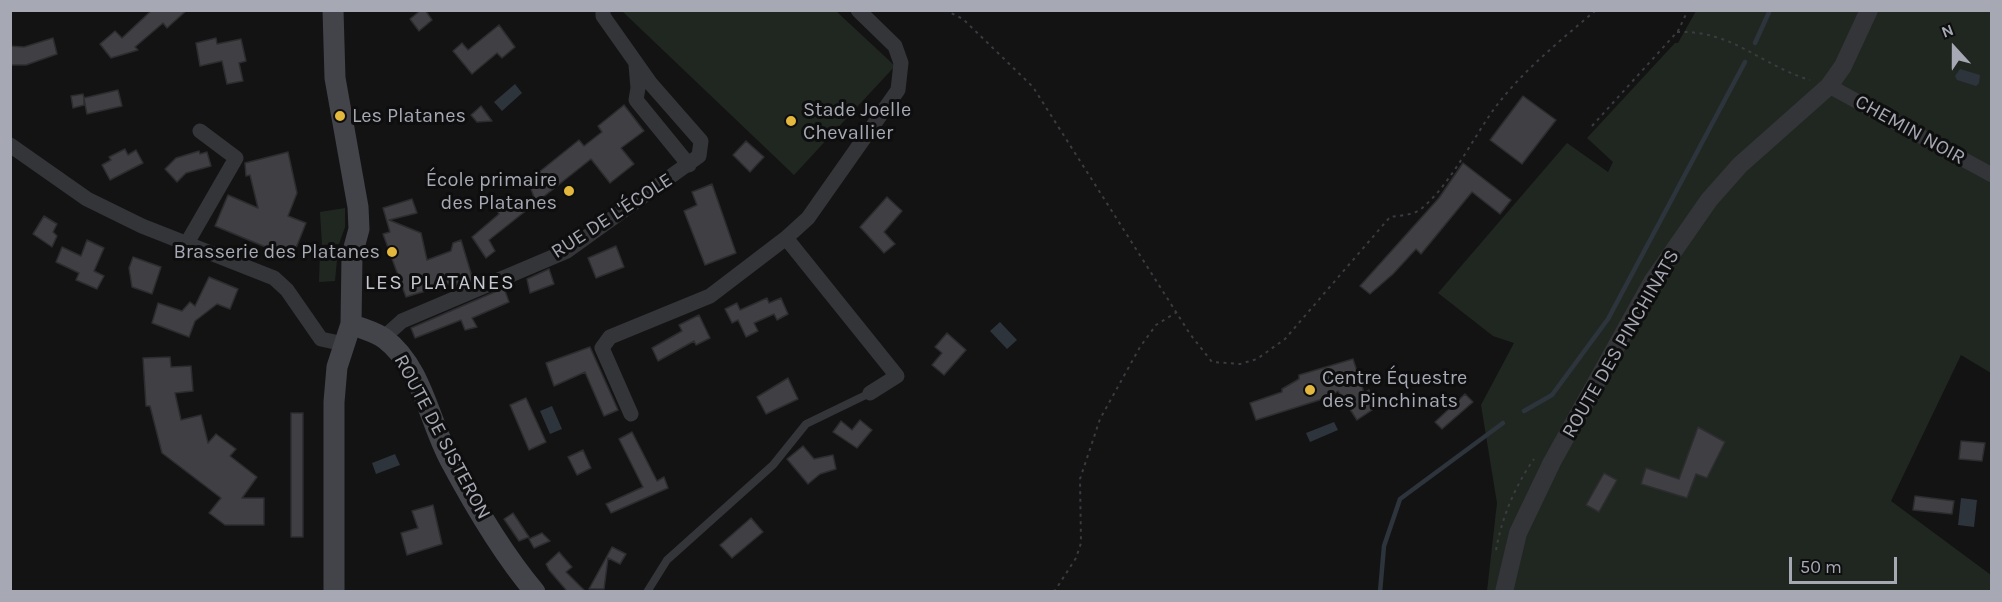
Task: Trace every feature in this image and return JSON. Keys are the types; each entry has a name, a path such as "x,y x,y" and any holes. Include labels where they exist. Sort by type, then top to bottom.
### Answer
{"main road":[{"path":"333,10 335,78 358,207 359,229 352,255 351,324 337,367 334,402 334,591"},
{"name":"ROUTE DE SISTERON","path":"351,324 383,338 403,358 418,384 448,457 467,492 535,591"}],"street":[{"path":"603,10 603,16 635,60 638,88 636,100 689,165"},
{"path":"631,414 603,348 610,337 710,296 786,238 808,218 898,90 901,63 896,46 858,10"},
{"name":"ROUTE DES PINCHINATS","path":"1503,591 1523,522 1552,462 1652,282 1709,200 1740,165 1829,86 1843,66 1869,10"},
{"name":"RUE DE L'ÉCOLE","path":"383,338 402,321 567,251 699,156 703,145 651,84 635,60"},
{"name":"CHEMIN NOIR","path":"1829,86 1992,175"},
{"path":"187,243 236,158 200,131"},
{"path":"10,145 87,199 142,226 274,278 287,290 321,339 344,344"},
{"path":"786,238 823,288 897,376 870,393"}],"lane":[{"path":"647,591 667,560 773,465 807,424 870,393"}],"path":[{"path":"945,10 963,19 1033,87 1177,312 1212,362 1240,364 1257,359 1285,339 1390,217 1414,214 1421,209 1438,191 1514,84 1543,55 1596,10"},
{"path":"1592,126 1677,32 1688,10"},
{"path":"1677,32 1700,31 1732,42 1787,73 1829,86"},
{"path":"1054,591 1076,558 1081,543 1080,479 1100,419 1140,348 1156,325 1177,312"}],"shaded area":[{"name":"Stade Joelle Chevallier","path":"622,11 836,11 895,66 794,175"},
{"path":"1696,11 1991,11 1991,373 1961,355 1891,501 1991,575 1991,591 1487,591 1497,503 1481,405 1514,343 1493,336 1438,293 1567,143 1608,172 1613,162 1587,138 1675,43 1678,43"},
{"path":"1960,69 1980,75 1979,83 1976,86 1957,80 1955,76"},
{"path":"515,84 522,93 502,111 494,102"},
{"path":"345,208 345,227 339,244 322,245 320,212"},
{"path":"338,249 335,281 319,282 320,251"},
{"path":"1000,322 1017,340 1007,349 990,331"},
{"path":"552,406 562,429 550,434 540,411"},
{"path":"1334,422 1338,430 1310,442 1306,433"},
{"path":"395,454 400,465 376,474 372,463"},
{"path":"1961,498 1977,500 1974,527 1958,525"}],"building":[{"path":"152,10 187,10 167,28 163,23 135,47 138,50 111,58 100,44 115,31 122,38"},
{"path":"421,10 425,10 432,20 419,31 410,19"},
{"path":"499,25 515,47 502,58 497,53 472,74 453,51 462,43 468,50"},
{"path":"53,38 57,54 26,65 10,65 10,46 24,47"},
{"path":"216,38 217,44 241,39 246,61 239,63 243,81 227,84 222,61 200,66 196,43"},
{"path":"118,90 122,106 87,114 84,99 84,105 73,108 71,96 83,94 84,98"},
{"path":"1523,96 1556,120 1522,164 1490,140"},
{"path":"624,105 644,131 621,148 634,164 610,183 591,159 489,240 495,251 486,258 472,237 499,214 497,210 534,197 528,181 579,140 584,146 602,132 598,126"},
{"path":"481,106 492,121 477,122 471,115"},
{"path":"746,141 764,157 750,172 733,155"},
{"path":"125,149 128,155 136,150 143,163 110,180 102,165 111,160 109,157"},
{"path":"199,151 200,154 207,152 211,166 186,173 177,182 165,169 176,158"},
{"path":"288,152 297,193 288,216 306,223 292,258 215,226 228,195 258,208 250,175 246,176 245,163"},
{"path":"1463,163 1511,200 1500,214 1472,192 1421,254 1416,249 1370,294 1360,286 1439,198"},
{"path":"712,184 736,253 705,265 684,211 697,205 692,192"},
{"path":"887,197 902,211 884,232 895,244 884,253 860,227"},
{"path":"412,199 417,213 389,220 421,233 427,260 451,251 453,243 461,240 473,280 457,287 455,282 406,297 383,234 390,232 383,208"},
{"path":"44,216 57,224 53,232 57,236 52,247 33,234"},
{"path":"87,240 104,248 94,271 104,276 97,289 76,280 79,273 56,262 62,247 81,256"},
{"path":"616,246 624,267 596,278 588,258"},
{"path":"133,257 161,267 152,294 132,287 129,268"},
{"path":"549,269 554,284 530,293 527,279"},
{"path":"209,277 238,289 230,309 217,304 195,321 189,337 152,323 158,303 182,311 190,302 195,306"},
{"path":"504,288 509,302 472,318 477,327 465,330 461,320 415,338 411,328"},
{"path":"767,298 769,303 781,298 788,314 777,320 774,314 754,323 758,331 746,337 738,320 732,323 725,309 737,303 740,310"},
{"path":"699,315 710,338 696,345 694,341 658,361 652,348 682,331 679,325"},
{"path":"947,333 966,350 944,375 932,365 942,353 935,347"},
{"path":"590,347 618,410 604,416 585,372 554,386 546,363"},
{"path":"170,357 171,367 191,366 193,391 175,393 181,420 201,415 208,443 216,434 236,449 230,456 257,477 242,498 264,498 264,525 225,525 209,513 221,498 162,453 150,406 146,406 143,358"},
{"name":"Centre Équestre des Pinchinats","path":"1353,359 1364,393 1369,390 1378,406 1357,420 1338,391 1329,397 1256,420 1250,403 1282,392 1282,389 1299,379 1299,375"},
{"path":"788,378 798,399 766,414 757,397"},
{"path":"1465,394 1473,402 1442,429 1435,422"},
{"path":"526,398 546,442 529,450 510,405"},
{"path":"291,413 303,413 303,537 291,537"},
{"path":"860,420 872,430 857,448 833,432 841,421 852,430"},
{"path":"1698,427 1725,442 1707,478 1696,474 1687,498 1641,484 1646,468 1679,479"},
{"path":"632,432 657,481 664,477 668,488 611,513 606,504 643,487 619,439"},
{"path":"1961,441 1985,443 1982,461 1959,459"},
{"path":"803,446 814,459 833,455 836,469 820,474 808,484 787,459"},
{"path":"583,450 591,468 577,475 568,457"},
{"path":"1604,473 1617,480 1599,512 1586,505"},
{"path":"1915,496 1954,501 1952,514 1913,510"},
{"path":"433,505 442,544 407,555 401,533 418,528 412,511"},
{"path":"513,513 529,537 519,541 504,519"},
{"path":"751,518 763,532 732,558 720,545"},
{"path":"542,533 550,541 534,548 529,539"},
{"path":"612,547 626,554 620,564 608,558 604,589 589,589"},
{"path":"559,552 572,567 566,572 585,591 567,591 549,570 546,564"}],"waterway":[{"path":"1755,43 1770,10"},
{"path":"1524,411 1552,395 1608,319 1745,62"},
{"path":"1380,592 1384,546 1400,499 1503,423"}],"place":[{"name":"Les Platanes","path":"340,116"},
{"name":"Stade Joelle Chevallier","path":"791,121"},
{"name":"École primaire des Platanes","path":"569,191"},
{"name":"Brasserie des Platanes","path":"392,252"},
{"name":"Centre Équestre des Pinchinats","path":"1310,390"}],"district":[{"name":"LES PLATANES","path":"440,283"}]}
